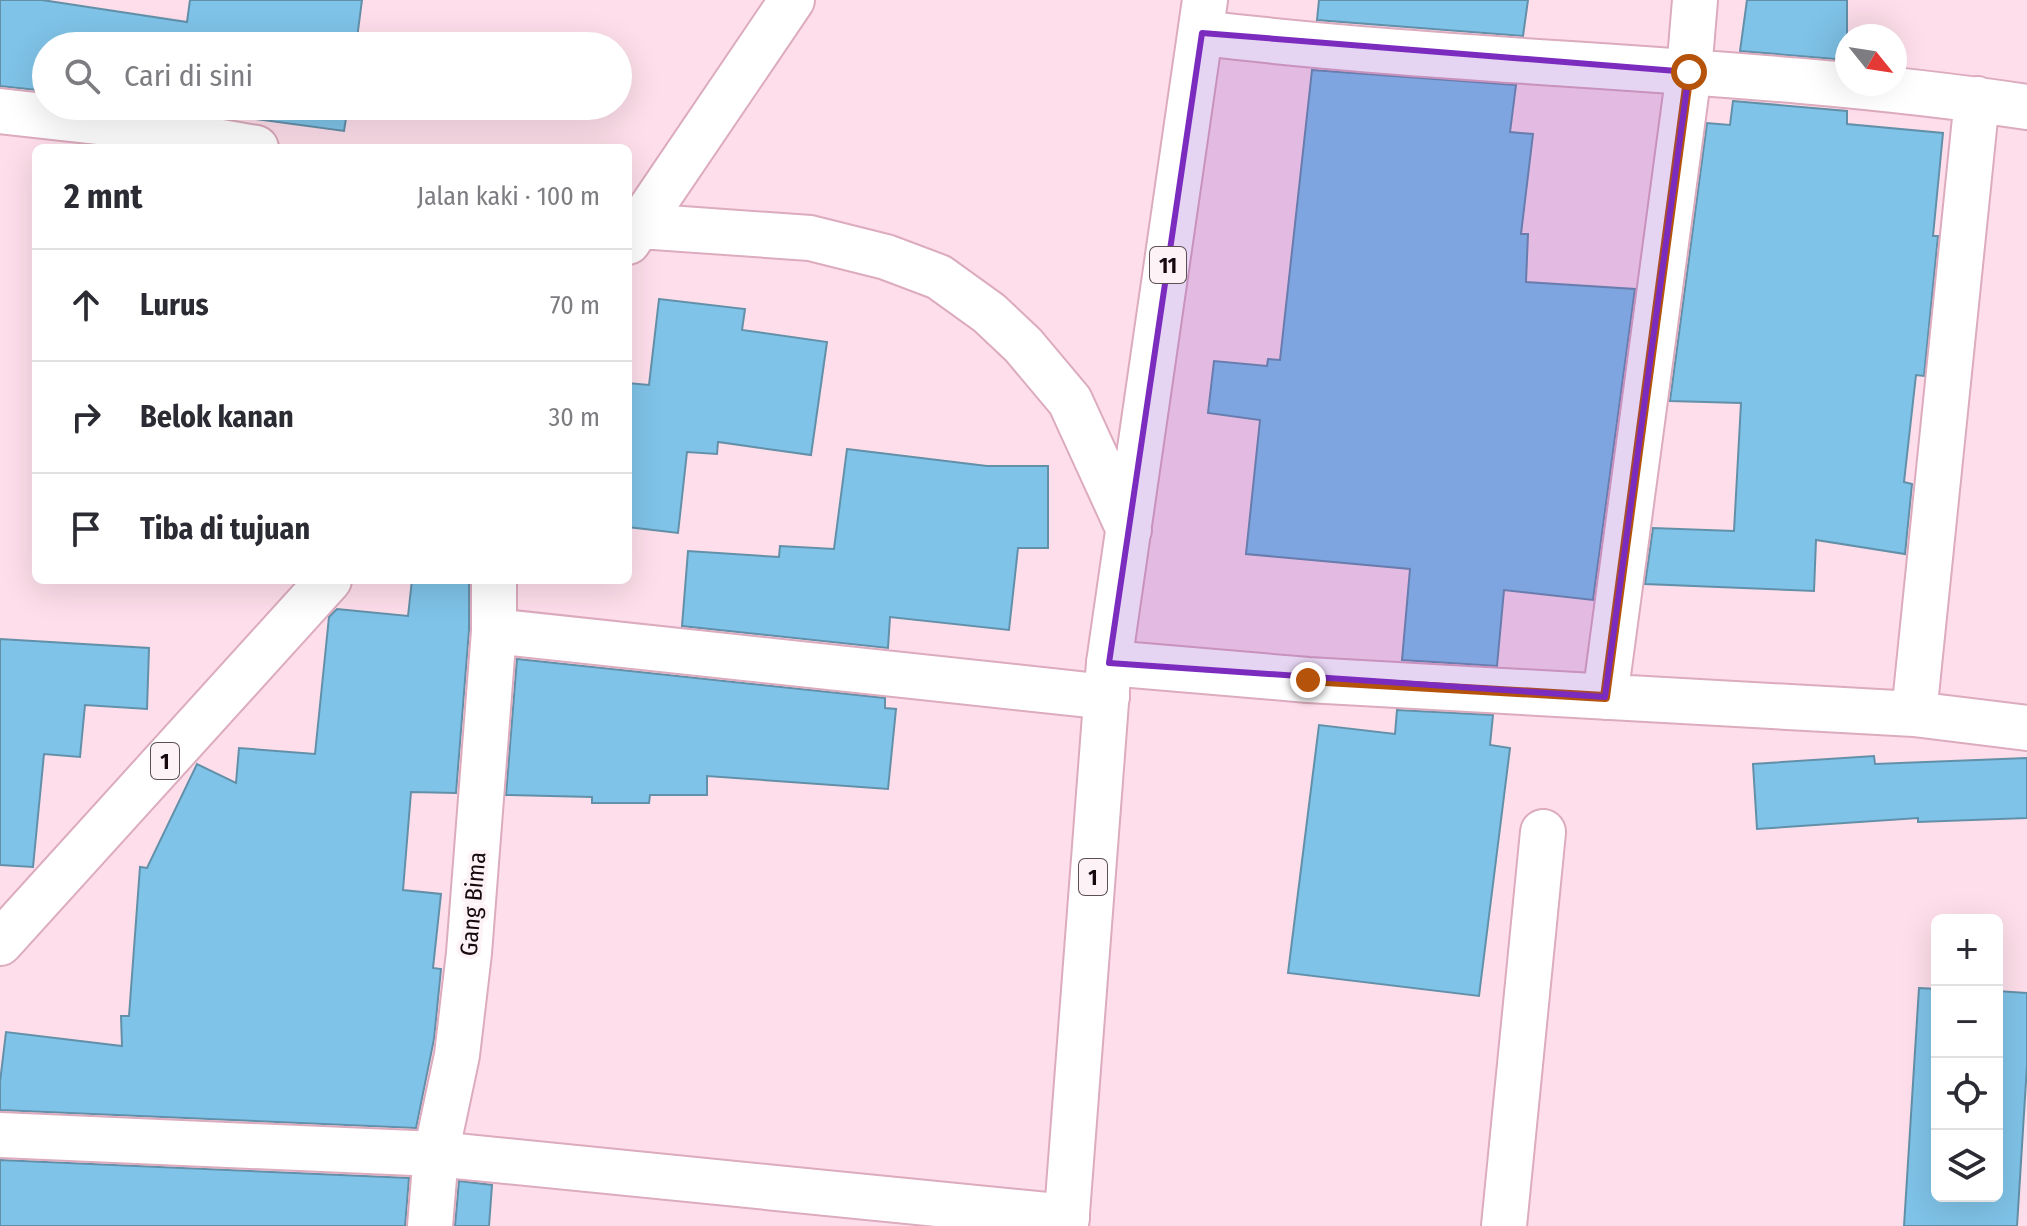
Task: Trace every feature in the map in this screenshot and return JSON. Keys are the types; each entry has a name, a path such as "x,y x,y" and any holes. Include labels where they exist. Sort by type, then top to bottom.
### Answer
{"main road":[{"path":"632,230 792,0"},
{"path":"1605,697 1689,72 1695,0"},
{"path":"1204,16 1689,72 1977,99 2027,107"},
{"name":"11","path":"1129,530 1204,16"},
{"path":"1914,714 1977,99"},
{"path":"0,111 32,115"},
{"path":"80,120 233,144"},
{"path":"632,230 810,238 886,257 939,277 989,313 1023,345 1070,401 1129,530"},
{"name":"1","path":"1067,1222 1108,680 1129,530"},
{"name":"1","path":"0,943 325,584"},
{"name":"Gang Bima","path":"430,1226 436,1154 457,1055 469,953 494,631 494,584"},
{"path":"494,631 1108,680 1308,680 1914,714 2027,728"},
{"path":"1504,1226 1543,832"},
{"path":"0,1135 436,1154 1067,1222"}],"highlighted area":[{"path":"1202,33 1689,72 1605,697 1109,663"}],"building":[{"path":"0,0 42,0 187,22 190,0 362,0 358,32 32,32 32,89 0,86"},
{"path":"1319,0 1528,0 1523,36 1317,20"},
{"path":"1747,0 1847,0 1847,24 1835,24 1835,59 1740,51"},
{"path":"1312,70 1516,85 1510,132 1533,134 1521,234 1528,234 1526,282 1635,289 1593,600 1504,590 1497,666 1402,660 1410,569 1246,554 1260,420 1208,413 1214,361 1267,366 1268,359 1280,360"},
{"path":"1733,101 1847,111 1847,124 1943,133 1933,236 1938,236 1924,376 1916,375 1904,482 1912,484 1905,554 1816,540 1814,591 1645,584 1653,528 1734,531 1741,403 1670,401 1707,123 1730,125"},
{"path":"263,120 346,120 344,131"},
{"path":"659,299 745,309 742,330 827,342 811,455 718,442 717,454 687,452 678,533 632,527 632,383 649,385"},
{"path":"847,449 987,466 1048,466 1048,548 1018,548 1009,630 890,617 888,648 682,626 688,551 779,557 780,546 834,549"},
{"path":"412,584 469,584 469,630 456,793 411,792 403,890 441,894 433,968 441,969 434,1039 416,1128 0,1110 6,1032 122,1046 121,1016 129,1016 140,867 147,868 197,764 236,783 239,748 315,754 329,617 337,609 408,616"},
{"path":"0,639 149,648 147,709 85,705 80,757 44,754 33,867 0,865"},
{"path":"517,659 885,698 885,708 896,709 888,789 707,776 707,795 650,795 649,803 592,803 592,797 506,795"},
{"path":"1397,710 1493,715 1490,745 1510,748 1479,996 1288,973 1319,725 1395,734"},
{"path":"1874,756 1875,764 2027,758 2027,818 1918,822 1918,818 1757,829 1753,764"},
{"path":"1919,988 1931,989 1931,1202 2003,1202 2003,991 2027,993 2027,1065 2017,1226 1904,1226"},
{"path":"0,1160 409,1178 405,1226 0,1226"},
{"path":"459,1181 492,1185 489,1226 455,1226"}],"route":[{"path":"1308,680 1605,697 1689,72"}]}
